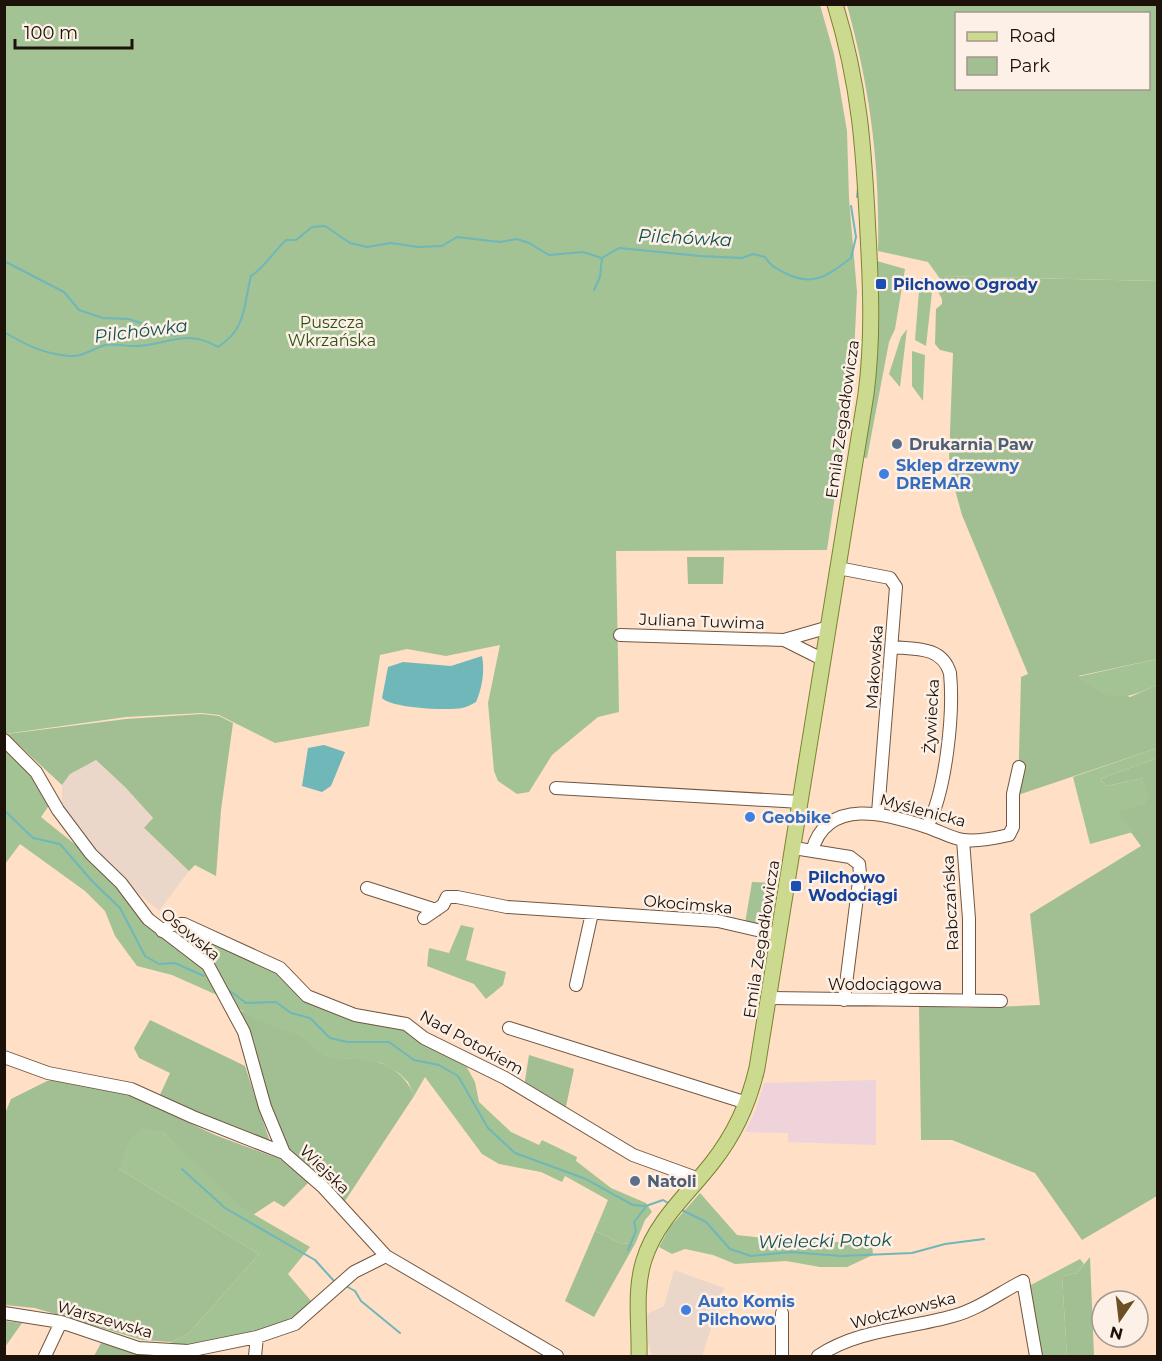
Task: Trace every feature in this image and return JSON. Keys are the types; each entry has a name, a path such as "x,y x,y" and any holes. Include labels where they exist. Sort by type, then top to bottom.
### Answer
{"main road":[{"name":"Emila Zegadłowicza","path":"641,1356 638,1300 641,1272 650,1244 665,1218 699,1179 733,1134 754,1083 770,998 867,386 872,315 862,122 854,75 835,4"}],"street":[{"name":"Makowska","path":"838,568 885,577 894,581 896,587 878,813"},
{"name":"Juliana Tuwima","path":"620,635 784,640 829,627"},
{"name":"Juliana Tuwima","path":"784,640 824,660"},
{"name":"Żywiecka","path":"892,647 933,651 942,658 950,673 943,784 936,809 927,827"},
{"name":"Osowska","path":"4,740 36,772 58,810 91,854 121,883 147,919 208,965 226,1003 244,1032 265,1107 284,1153"},
{"name":"Myślenicka","path":"812,851 819,834 831,820 853,814 878,813 963,840 1011,834 1013,794 1019,767"},
{"path":"556,788 801,802"},
{"name":"Rabczańska","path":"963,840 969,919 969,1001"},
{"path":"794,848 854,858 860,867 844,1000"},
{"path":"368,888 435,910"},
{"name":"Okocimska","path":"424,918 447,897 457,897 507,907 718,921 779,935"},
{"path":"576,985 592,913"},
{"name":"Nad Potokiem","path":"162,931 174,924 184,924 280,968 308,996 327,1006 355,1015 406,1024 424,1038 505,1078 639,1158 686,1172 699,1179"},
{"name":"Wodociągowa","path":"770,998 1001,1001"},
{"path":"509,1028 747,1103"},
{"name":"Wiejska","path":"4,1057 48,1073 131,1089 193,1117 284,1153 323,1187 386,1256 557,1356"},
{"name":"Warszewska","path":"4,1313 61,1322 151,1350 188,1351 257,1337 295,1324 354,1272 386,1256"},
{"name":"Wołczkowska","path":"818,1356 838,1345 865,1335 957,1316 1023,1281 1036,1356"},
{"path":"782,1313 782,1356"},
{"path":"45,1356 61,1322"},
{"path":"255,1356 257,1337"}],"shaded area":[{"path":"95,760 126,788 153,819 144,829 189,871 159,911 114,872 62,808 62,785 70,774"},
{"path":"876,1080 876,1145 788,1142 788,1133 745,1132 756,1109 764,1083"},
{"name":"Auto Komis Pilchowo","path":"674,1270 724,1288 702,1356 652,1356 648,1343 647,1314 664,1306"}],"green space":[{"name":"Puszcza Wkrzańska","path":"5,5 820,5 834,54 847,131 849,199 857,292 853,374 827,550 616,551 619,712 598,717 552,755 529,792 517,794 498,781 494,771 488,703 500,645 446,656 407,649 380,655 369,726 275,743 219,715 202,713 126,717 5,734"},
{"path":"847,5 1157,5 1157,281 938,276 928,262 878,251 875,157 862,67"},
{"path":"877,261 905,269 895,329 889,342 867,458 861,457 876,336"},
{"path":"938,276 1157,281 1157,659 1078,676 1130,697 1157,685 1157,748 1018,795 1021,677 1028,674 962,515 951,475 956,470 956,464 949,459 953,353 940,350 935,344 936,309 942,304 936,288 942,282"},
{"path":"924,277 930,281 932,292 926,346 915,340 920,279"},
{"path":"907,329 900,387 889,374 901,337"},
{"path":"912,351 925,355 923,401 912,386"},
{"path":"687,557 724,557 723,584 688,584"},
{"path":"1157,659 1157,685 1124,697 1107,695 1077,677"},
{"path":"202,714 219,716 233,723 221,810 216,876 195,865 189,871 144,828 153,818 96,760 70,774 62,785 7,734 126,719"},
{"path":"5,744 29,769 50,804 41,817 82,850 147,921 176,929 184,926 282,972 298,989 399,1025 465,1064 475,1082 479,1102 511,1132 539,1145 542,1140 577,1157 576,1161 611,1188 646,1203 652,1212 645,1220 636,1242 622,1244 595,1231 608,1200 565,1176 562,1182 541,1172 499,1164 482,1154 425,1077 414,1096 408,1082 399,1073 381,1063 351,1058 335,1060 320,1053 301,1036 257,1020 217,995 172,975 137,966 115,936 105,911 85,891 20,844 5,864"},
{"path":"1157,748 1157,758 1100,779 1107,786 1143,778 1149,795 1145,804 1119,811 1119,816 1133,832 1090,844 1073,777"},
{"path":"1157,758 1157,1196 1082,1240 1035,1173 952,1140 921,1140 919,1006 967,1008 1040,1005 1030,914 1141,846 1119,816 1119,811 1143,778 1107,786 1100,779"},
{"path":"752,882 774,883 765,928 745,923"},
{"path":"461,925 474,928 466,960 506,972 503,985 486,999 474,984 427,966 429,948 449,953"},
{"path":"237,1009 294,1032 327,1056 365,1059 383,1064 398,1073 410,1087 414,1096 341,1207 284,1153"},
{"path":"150,1020 245,1066 271,1145 159,1097 170,1073 139,1058 134,1048"},
{"path":"529,1055 574,1069 565,1111 524,1087"},
{"path":"61,1078 128,1094 215,1135 280,1159 309,1182 284,1207 274,1201 253,1215 228,1198 163,1132 119,1169 259,1254 188,1334 170,1342 142,1340 35,1308 5,1305 4,1116 11,1099 47,1081"},
{"path":"143,1128 163,1132 241,1207 310,1247 288,1274 312,1302 288,1320 244,1335 181,1346 170,1342 188,1334 259,1254 119,1169 130,1138"},
{"path":"700,1193 737,1235 800,1242 872,1243 873,1255 847,1267 820,1267 786,1261 735,1264 713,1255 685,1249 672,1254 659,1247 670,1227"},
{"path":"595,1231 622,1244 636,1242 594,1317 565,1301"},
{"path":"1090,1257 1090,1349 1094,1349 1094,1356 1067,1356 1062,1276 1077,1273"},
{"path":"1080,1259 1084,1264 1077,1273 1062,1276 1067,1356 1039,1356 1027,1287"},
{"path":"4,1321 22,1323 5,1347"},
{"path":"101,1343 144,1356 94,1356"}],"water":[{"path":"482,656 483,673 480,691 476,702 468,706 455,709 420,708 396,704 382,698 388,667 403,662 451,666"},
{"path":"324,745 345,752 331,786 322,792 302,786 308,748"}],"waterway":[{"path":"857,197 858,188"},
{"name":"Pilchówka","path":"4,332 35,348 69,356 83,354 108,344 145,346 184,338 206,341 218,347 227,340 239,324 251,276 286,240 296,240 312,227 325,226 350,243 367,247 391,243 418,247 442,246 457,237 500,242 517,239 549,255 583,252 602,258 619,248 742,258 753,254 765,257 775,268 793,277 819,278 851,258 856,237 851,206"},
{"path":"594,290 600,277 602,258"},
{"path":"4,261 64,292 79,310 103,318 129,319 176,336"},
{"name":"Wielecki Potok","path":"4,810 33,838 60,844 92,881 120,908 145,956 159,964 175,963 204,976"},
{"name":"Wielecki Potok","path":"226,988 246,1003 276,1002 291,1013 310,1018 330,1038 347,1042 389,1042 414,1060 439,1065 458,1076 488,1128 515,1153 586,1179 633,1205 646,1206 663,1200 670,1204"},
{"path":"182,1169 225,1208 315,1260 334,1281"},
{"path":"628,1250 636,1231 634,1222 645,1208"},
{"name":"Wielecki Potok","path":"680,1209 706,1222 730,1249 751,1256 790,1252 841,1256 912,1253 945,1244 984,1239"},
{"path":"346,1286 355,1291 361,1301 400,1333"}],"place":[{"name":"Pilchowo Ogrody","path":"881,284"},
{"name":"Drukarnia Paw","path":"897,444"},
{"name":"Sklep drzewny DREMAR","path":"884,474"},
{"name":"Geobike","path":"750,817"},
{"name":"Pilchowo Wodociągi","path":"796,886"},
{"name":"Natoli","path":"635,1181"},
{"name":"Auto Komis Pilchowo","path":"686,1310"}]}
